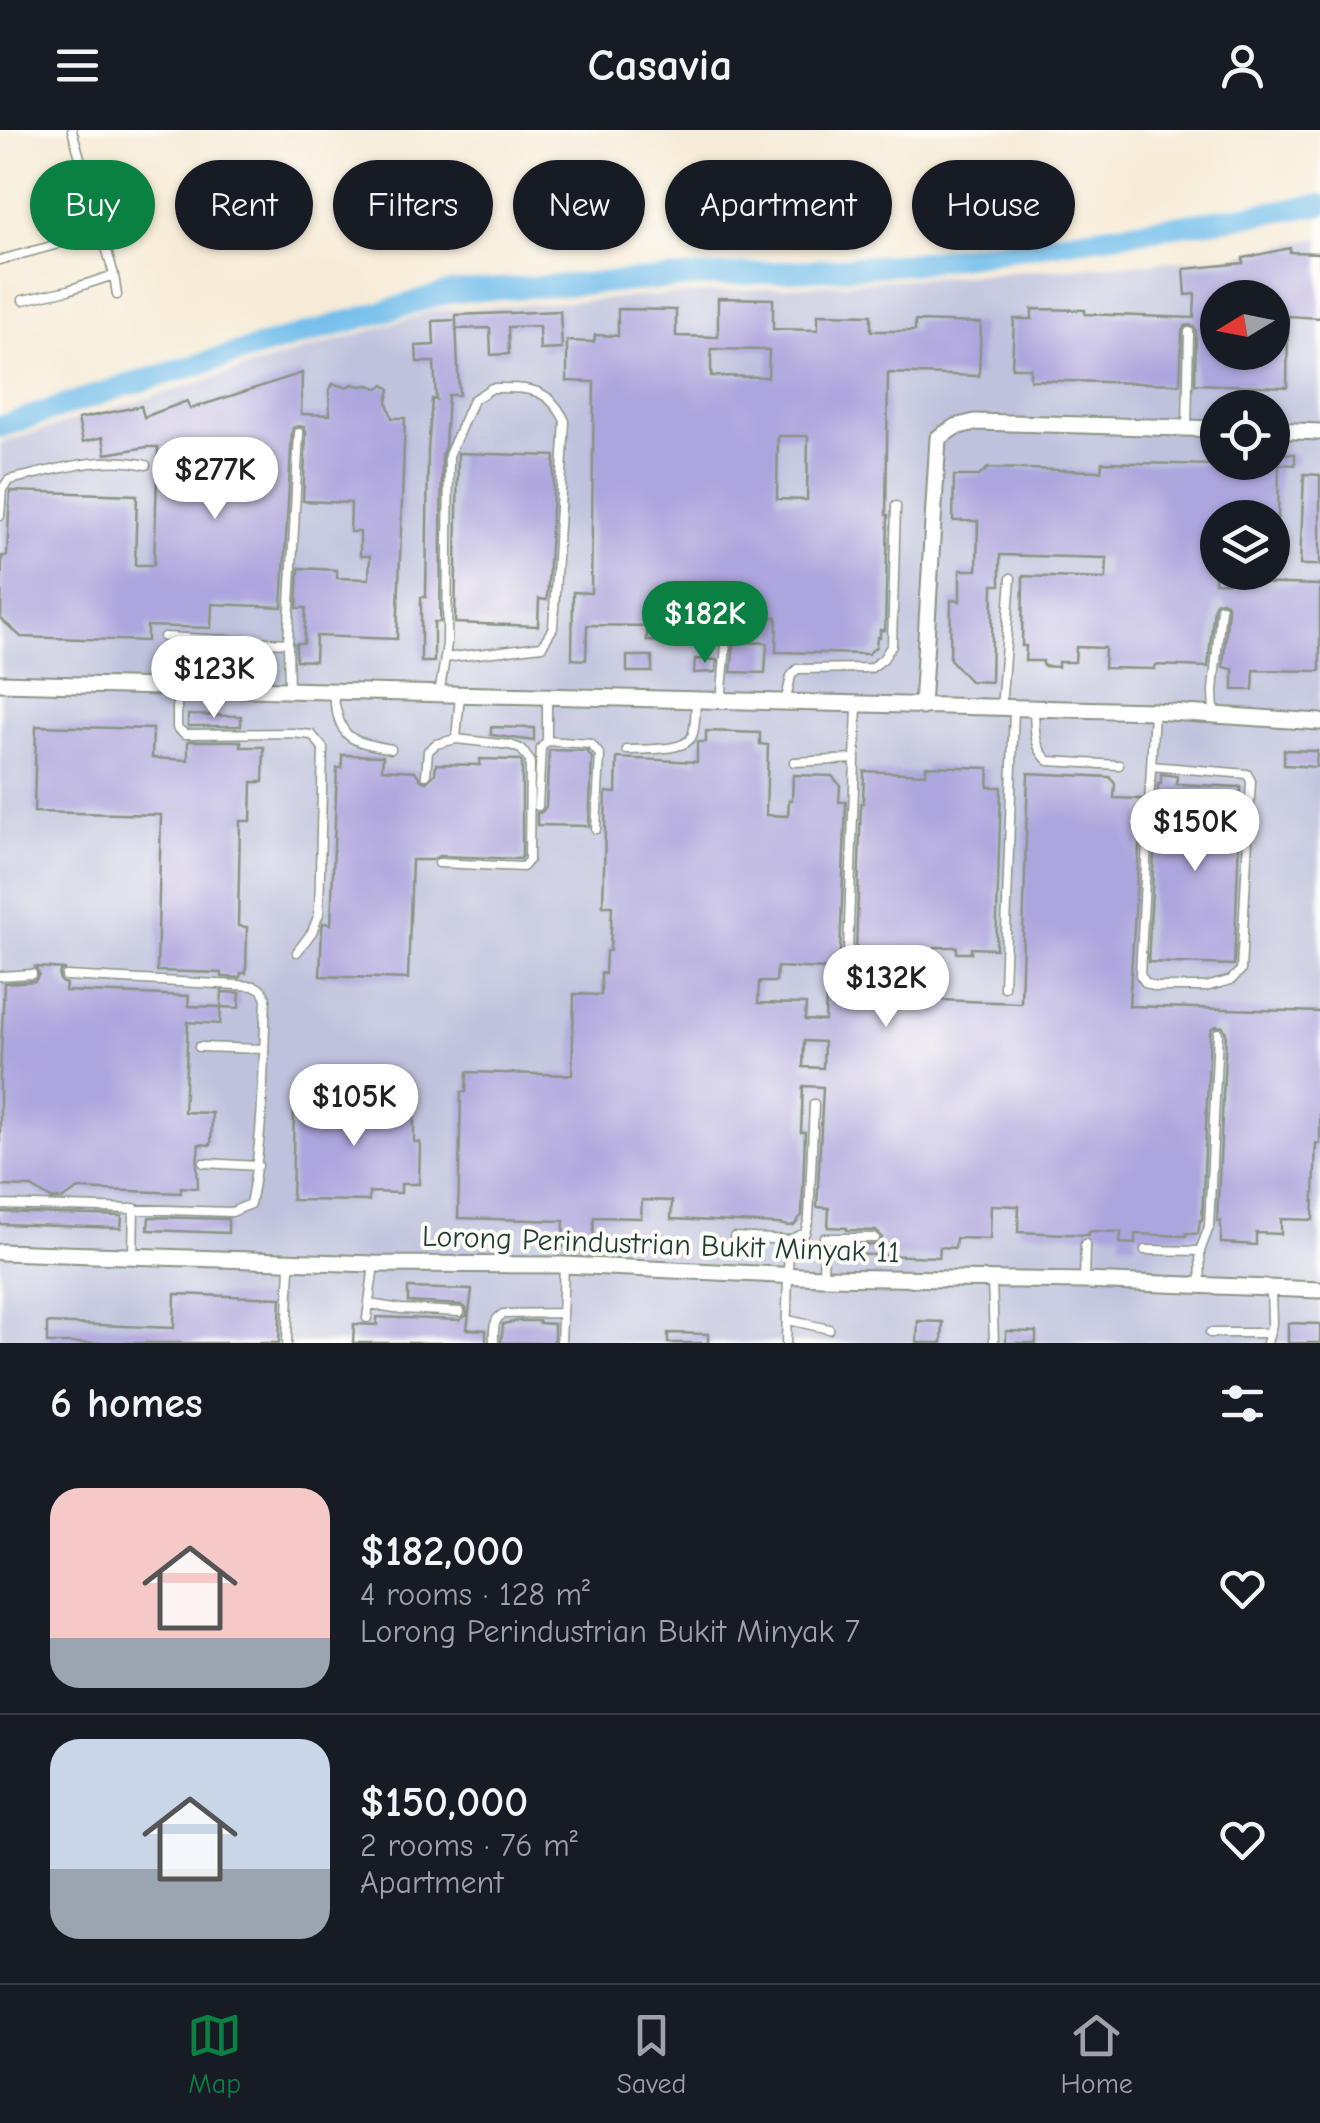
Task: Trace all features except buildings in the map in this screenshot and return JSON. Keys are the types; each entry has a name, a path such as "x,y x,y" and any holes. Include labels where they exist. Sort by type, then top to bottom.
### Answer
{"street":[{"path":"922,707 938,438 955,427 975,422 1200,428"},
{"path":"1290,431 1320,432"},
{"path":"0,684 1154,711 1320,722"},
{"name":"Lorong Perindustrian Bukit Minyak 11","path":"0,1252 1320,1290"}],"lane":[{"path":"72,130 81,160"},
{"path":"0,260 37,250"},
{"path":"107,250 118,295"},
{"path":"23,300 114,275"},
{"path":"1187,428 1189,332"},
{"path":"439,695 447,642 449,455 473,400 492,388 530,388 557,404 565,421 553,628 542,646 445,658"},
{"path":"289,691 299,432"},
{"path":"0,516 2,490 8,480 84,464 133,462 146,466"},
{"path":"785,704 791,676 797,669 871,668 883,659 892,644 896,506"},
{"path":"1004,987 1010,578"},
{"path":"1214,715 1221,608"},
{"path":"721,702 727,632"},
{"path":"164,637 288,642"},
{"path":"177,688 177,728 185,734 292,733 312,736 322,748 319,914 297,952"},
{"path":"332,692 343,732 354,742 391,749"},
{"path":"456,739 460,695"},
{"path":"538,806 541,748 548,741 546,698"},
{"path":"627,750 677,747 687,742 693,735 696,702"},
{"path":"848,952 857,706"},
{"path":"1034,709 1036,743 1040,754 1049,761 1120,766"},
{"path":"1151,766 1247,774 1251,781 1241,970 1231,980 1206,987 1156,988 1146,984 1140,975 1151,766 1154,711"},
{"path":"426,775 428,751 436,744 456,739 510,745 522,749 530,761 529,860 523,868 440,863"},
{"path":"548,741 592,744 600,755 596,829"},
{"path":"794,762 855,760"},
{"path":"0,976 32,974"},
{"path":"0,1205 232,1212 250,1204 262,1113 266,998 262,990 255,986 66,976"},
{"path":"1201,1286 1200,1251 1209,1227 1218,1033"},
{"path":"199,1047 264,1049"},
{"path":"734,1237 789,1240 805,1233 814,1104"},
{"path":"204,1163 258,1166"},
{"path":"133,1255 134,1208"},
{"path":"823,1277 824,1238 875,1238"},
{"path":"786,1343 789,1240"},
{"path":"1084,1281 1085,1244"},
{"path":"1145,1250 1200,1251"},
{"path":"288,1343 290,1262"},
{"path":"367,1318 374,1264"},
{"path":"560,1343 564,1266"},
{"path":"992,1280 994,1343"},
{"path":"1210,1333 1268,1338 1272,1324 1271,1288"},
{"path":"369,1304 401,1310 460,1312"},
{"path":"494,1343 494,1324 503,1314 562,1312"},
{"path":"788,1320 829,1329"}],"shaded area":[{"path":"1320,237 1320,1343 0,1343 0,443 434,311 1234,257"}],"waterway":[{"path":"0,427 121,387 451,292 909,264 1320,205"}]}
